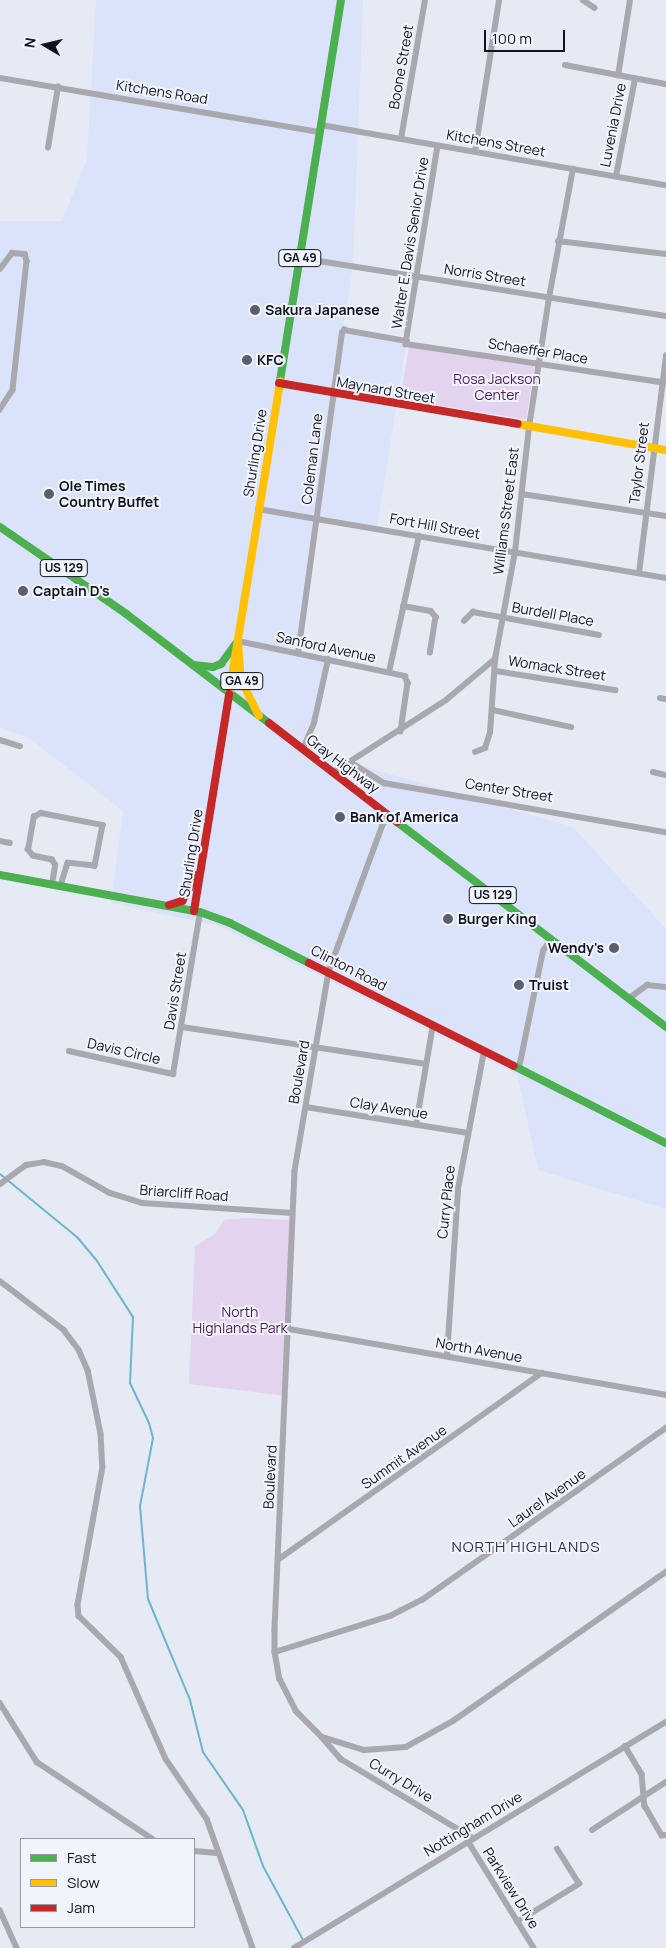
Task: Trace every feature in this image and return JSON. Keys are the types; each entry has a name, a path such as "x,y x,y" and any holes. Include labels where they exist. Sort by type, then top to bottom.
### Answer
{"main road":[{"name":"Shurling Drive","path":"197,912 201,866 341,0"},
{"name":"Maynard Street","path":"279,383 666,450"},
{"name":"Gray Highway","path":"0,527 80,580 193,665 666,1028"},
{"path":"193,665 213,667 221,664 238,642"},
{"name":"GA 49","path":"238,642 241,680 260,716"},
{"path":"167,905 182,901 188,895 201,866"},
{"name":"Clinton Road","path":"0,875 167,905 230,922 666,1143"}],"street":[{"name":"Boone Street","path":"401,139 425,0"},
{"path":"475,152 499,0"},
{"path":"583,0 595,8"},
{"path":"618,76 630,0"},
{"path":"565,66 666,84"},
{"name":"Kitchens Road","path":"0,78 320,128"},
{"name":"Luvenia Drive","path":"616,176 635,79"},
{"path":"48,148 58,87"},
{"name":"Kitchens Street","path":"320,128 401,139 666,186"},
{"name":"Walter E. Davis Senior Drive","path":"407,342 438,146"},
{"name":"Williams Street East","path":"475,752 487,745 493,710 496,659 515,552 529,426 558,241 573,169"},
{"path":"558,241 666,254"},
{"path":"0,269 12,254 25,254 27,261 13,390 0,410"},
{"name":"Norris Street","path":"300,258 666,316"},
{"name":"Coleman Lane","path":"298,654 318,519 332,393 344,330 407,342"},
{"name":"Schaeffer Place","path":"407,342 664,382"},
{"name":"Taylor Street","path":"639,573 653,448 664,382 666,356"},
{"path":"522,494 666,516"},
{"name":"Fort Hill Street","path":"258,509 666,578"},
{"path":"389,672 419,536"},
{"path":"403,606 431,611 436,616 430,653"},
{"name":"Burdell Place","path":"464,621 473,612 599,635"},
{"name":"Sanford Avenue","path":"238,642 389,672 408,679 401,730"},
{"path":"332,772 352,763 401,730 496,659"},
{"path":"303,750 314,723 328,660"},
{"name":"Womack Street","path":"496,670 615,690"},
{"path":"493,710 571,727"},
{"path":"0,740 20,746"},
{"name":"Center Street","path":"352,763 384,783 666,832"},
{"path":"653,772 666,775"},
{"path":"37,814 103,825 95,866 68,864 32,856 28,850 37,814"},
{"name":"Boulevard","path":"390,816 383,825 329,972 295,1171 274,1652 287,1696 302,1718 322,1737 347,1747 373,1751 398,1749 421,1741 666,1572"},
{"path":"0,841 10,843"},
{"path":"52,860 55,865 52,885"},
{"path":"61,886 68,864"},
{"name":"Davis Street","path":"173,1074 182,1027 197,912"},
{"path":"519,1068 543,951 550,939"},
{"path":"628,999 648,985 666,987"},
{"path":"416,1125 433,1025"},
{"path":"182,1027 426,1064"},
{"name":"Davis Circle","path":"68,1051 173,1074"},
{"name":"Curry Place","path":"447,1356 458,1189 484,1051"},
{"name":"Clay Avenue","path":"306,1107 468,1133"},
{"name":"Briarcliff Road","path":"2,1183 26,1165 44,1162 62,1166 110,1193 142,1203 292,1213"},
{"path":"0,1281 64,1330 79,1350 88,1370 101,1434 103,1467 78,1604 79,1616 121,1657 166,1759 207,1819 217,1853 231,1882 253,1948"},
{"name":"North Avenue","path":"289,1329 666,1395"},
{"name":"Summit Avenue","path":"279,1559 542,1373"},
{"name":"Laurel Avenue","path":"274,1652 390,1616 422,1600 666,1428"},
{"path":"0,1703 38,1762 152,1838"},
{"name":"Nottingham Drive","path":"294,1948 666,1722"},
{"name":"Curry Drive","path":"322,1737 341,1759 470,1840"},
{"path":"625,1746 642,1774 645,1806 662,1835 666,1835"},
{"path":"592,1830 666,1782"},
{"name":"Parkview Drive","path":"470,1840 534,1948"},
{"path":"517,1922 579,1884 557,1849"},
{"path":"195,1851 217,1853"},
{"path":"0,1910 18,1948"}],"shaded area":[{"path":"96,0 363,0 353,267 342,333 406,344 377,529 318,519 298,653 328,660 314,723 303,749 573,827 666,929 666,1209 538,1170 517,1074 218,926 111,903 123,811 29,738 0,727 0,221 62,221 87,159"}],"green space":[{"name":"Rosa Jackson Center","path":"409,346 534,366 526,419 401,399"},
{"name":"North Highlands Park","path":"246,1218 289,1220 286,1396 189,1384 195,1246 215,1234 224,1220"}],"waterway":[{"path":"0,1174 77,1237 97,1261 133,1317 130,1383 149,1423 153,1438 140,1506 148,1599 190,1700 203,1752 243,1810 263,1866 303,1940"}],"traffic: fast":[{"path":"280,381 341,0"},
{"path":"0,527 125,613 269,723"},
{"path":"193,665 213,667 221,664 238,641"},
{"path":"397,822 666,1027"},
{"path":"0,875 200,912 230,923 309,963"},
{"path":"514,1066 666,1143"}],"traffic: slow":[{"path":"229,694 280,381"},
{"path":"518,424 666,450"},
{"path":"238,641 241,680 259,716"}],"traffic: jam":[{"path":"279,383 518,424"},
{"path":"194,911 229,694"},
{"path":"269,723 397,822"},
{"path":"169,905 182,901 197,875"},
{"path":"309,963 514,1066"}],"place":[{"name":"Sakura Japanese","path":"255,310"},
{"name":"KFC","path":"247,360"},
{"name":"Ole Times Country Buffet","path":"49,494"},
{"name":"Captain D's","path":"23,591"},
{"name":"Bank of America","path":"340,817"},
{"name":"Burger King","path":"448,919"},
{"name":"Wendy's","path":"614,948"},
{"name":"Truist","path":"519,985"}],"district":[{"name":"NORTH HIGHLANDS","path":"526,1547"}]}
